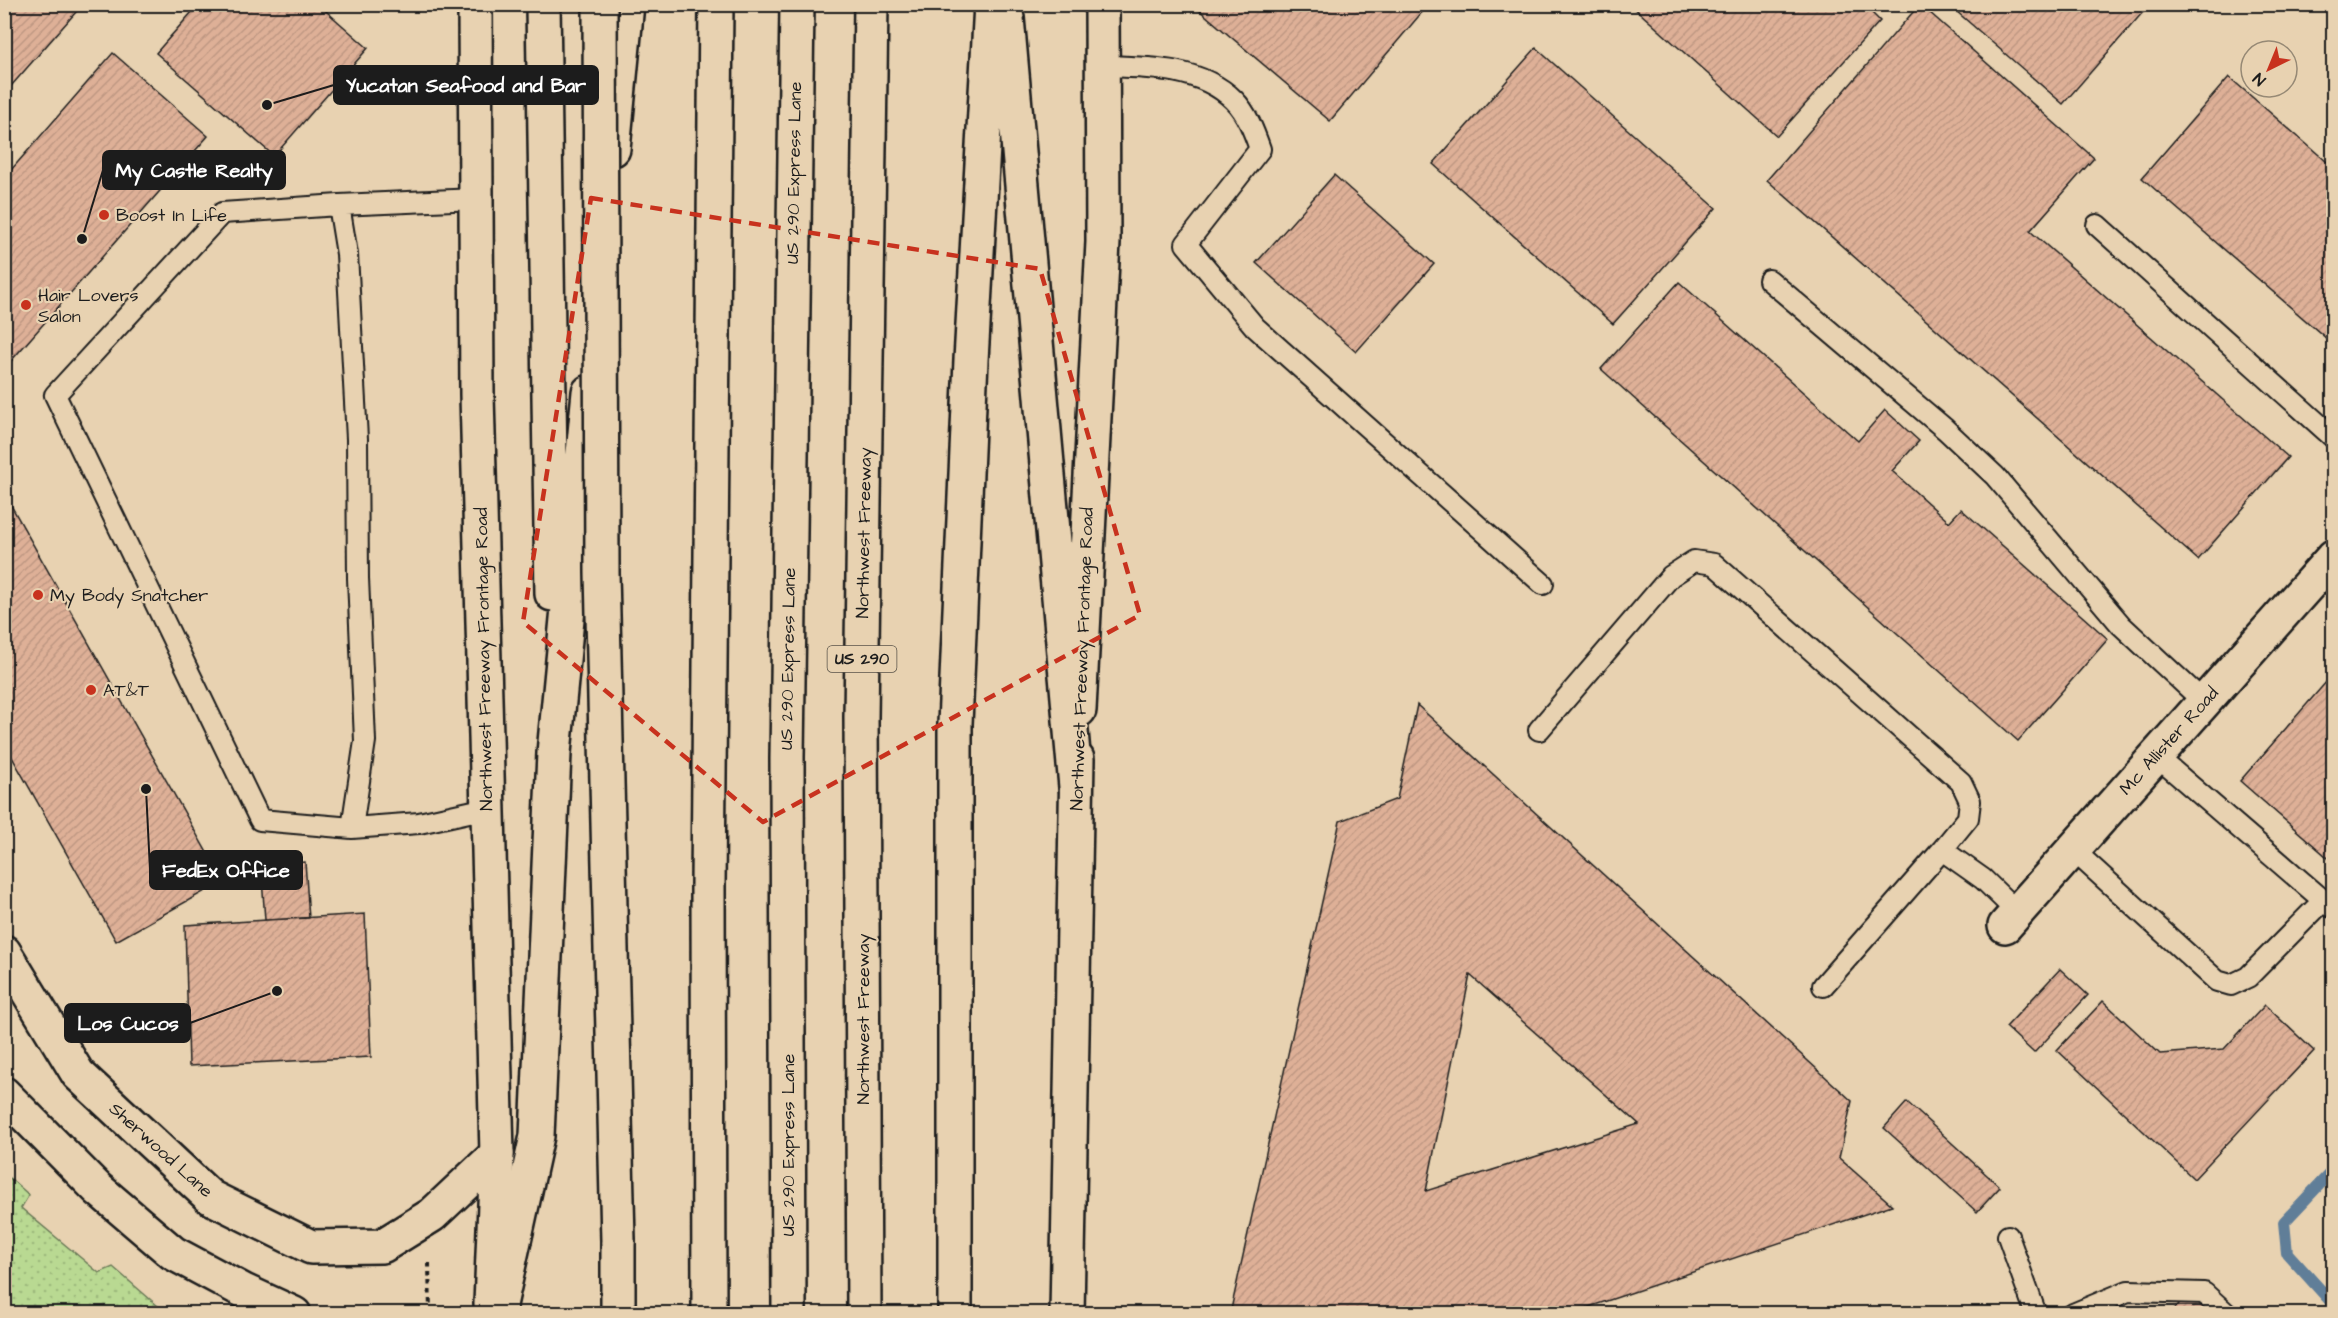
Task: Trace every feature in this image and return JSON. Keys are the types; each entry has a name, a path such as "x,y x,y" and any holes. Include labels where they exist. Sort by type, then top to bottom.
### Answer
{"main road":[{"name":"Northwest Freeway Frontage Road","path":"475,4 477,406 497,1154 491,1314"},
{"path":"543,4 554,753"},
{"path":"600,4 602,573 618,1314"},
{"path":"498,1314 537,1136 554,753 627,4"},
{"path":"709,1314 708,874 716,4"},
{"name":"US 290 Express Lane","path":"789,1314 787,758 797,4"},
{"name":"Northwest Freeway","path":"864,1314 861,717 871,4"},
{"path":"955,1314 955,724 971,360 991,4"},
{"path":"1006,4 1076,787"},
{"name":"Northwest Freeway Frontage Road","path":"1067,1314 1076,787 1103,242 1102,4"},
{"name":"Mc Allister Road","path":"2011,919 2334,556"},
{"name":"Sherwood Lane","path":"4,952 78,1074 210,1197 311,1247 382,1246 432,1215 497,1154"},
{"path":"4,1094 98,1189 173,1253 244,1291 294,1314"}],"lane":[{"path":"1101,66 1149,67 1183,73 1210,83 1234,100 1251,125 1260,149 1186,244 1255,327 1543,584"},
{"path":"476,199 222,213 56,395 260,820 352,828 418,824 487,808"},
{"path":"339,205 347,254 357,439 358,578 365,741 352,828"},
{"path":"2097,225 2334,438"},
{"path":"1769,280 1945,429 1995,476 2121,625 2204,702"},
{"path":"1539,730 1671,576 1694,561 1714,564 1961,782 1970,801 1968,818 1822,986"},
{"path":"2073,850 2217,981 2231,986 2248,977 2328,904 2156,756"},
{"path":"1942,850 1983,879 2011,919"},
{"path":"2008,1236 2036,1314"},
{"path":"2073,1314 2128,1291 2204,1293 2227,1314"}],"path":[{"path":"429,1260 430,1314"}],"highlighted area":[{"path":"591,198 1040,269 1140,615 763,822 523,622"}],"green space":[{"path":"4,1173 29,1195 21,1208 99,1273 113,1267 166,1313 5,1313"}],"building":[{"path":"4,4 83,4 4,94"},
{"path":"199,4 318,4 368,48 274,156 156,53"},
{"path":"1192,4 1429,4 1330,121"},
{"path":"1630,4 1863,4 1880,21 1777,136"},
{"path":"1920,4 2094,158 2030,231 2288,457 2198,560 1767,180"},
{"path":"1948,4 2150,4 2063,104"},
{"path":"1536,48 1716,208 1613,324 1433,164"},
{"path":"113,53 208,136 4,369 4,178"},
{"path":"2229,77 2239,86 2239,99 2254,99 2334,168 2334,345 2142,178"},
{"path":"1334,175 1434,264 1356,352 1256,263"},
{"path":"1679,282 1858,441 1885,410 1919,441 1892,471 1949,522 1961,509 2108,639 2018,741 1601,369"},
{"path":"4,493 223,881 116,941 4,743"},
{"path":"2334,673 2334,863 2240,781"},
{"path":"1417,705 1852,1101 1839,1158 1892,1205 1568,1314 1230,1314 1340,821 1397,799","holes":["1470,975 1639,1124 1426,1191"]},
{"path":"305,862 309,918 265,920 261,865"},
{"path":"365,914 371,1057 189,1066 185,925"},
{"path":"2060,969 2088,995 2034,1053 2006,1027"},
{"path":"2103,1001 2160,1054 2224,1049 2265,1005 2314,1051 2194,1179 2057,1050"},
{"path":"1907,1102 2000,1187 1977,1212 1884,1128"},
{"path":"2188,1294 2210,1314 2170,1314"}],"waterway":[{"path":"2334,1169 2284,1222 2287,1253 2334,1305"}],"place":[{"name":"Yucatan Seafood and Bar","path":"267,105"},
{"name":"Boost In Life","path":"104,215"},
{"name":"My Castle Realty","path":"82,239"},
{"name":"Hair Lovers Salon","path":"26,305"},
{"name":"My Body Snatcher","path":"38,595"},
{"name":"AT&T","path":"91,690"},
{"name":"FedEx Office","path":"146,789"},
{"name":"Los Cucos","path":"277,991"}]}
